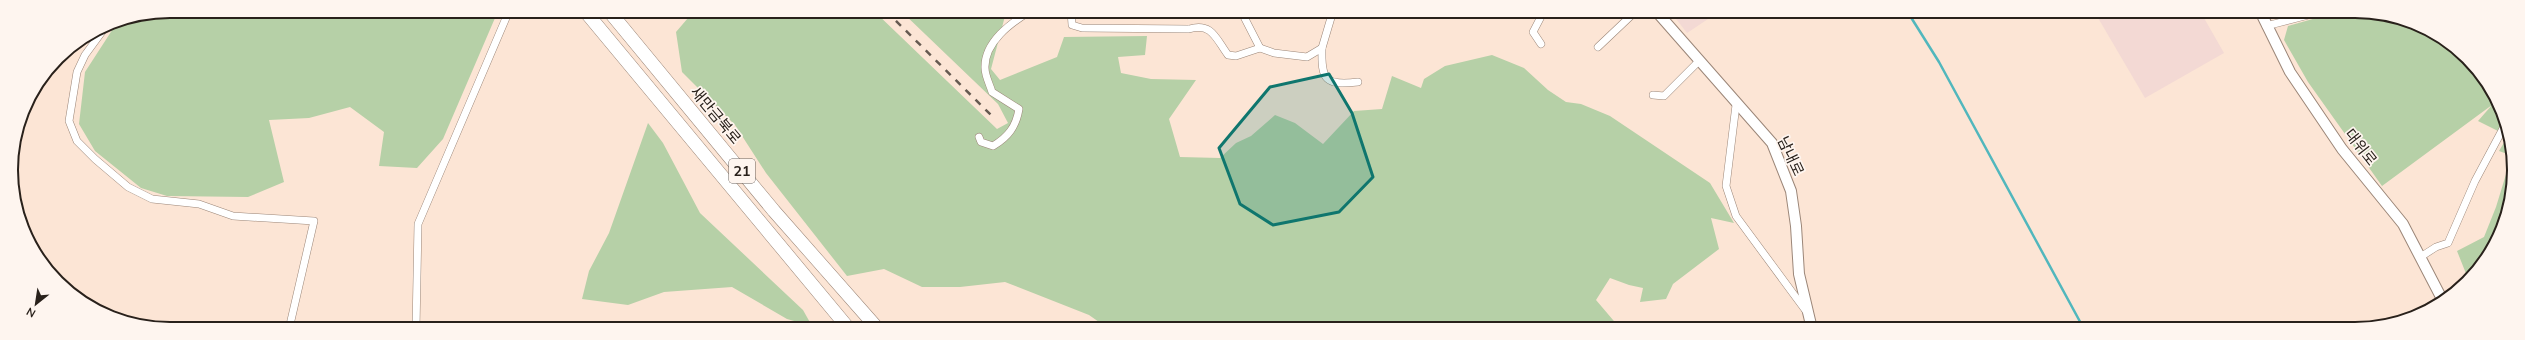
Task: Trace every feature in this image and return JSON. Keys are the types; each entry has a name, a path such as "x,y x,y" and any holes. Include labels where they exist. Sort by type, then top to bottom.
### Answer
{"highway":[{"name":"21","path":"591,18 843,322"},
{"name":"새만금북로","path":"615,18 774,211 872,322"}],"street":[{"path":"416,322 418,224 506,18"},
{"path":"979,137 981,142 993,146 1005,139 1017,122 1019,109 992,92 985,69 987,51 1003,32 1021,18"},
{"path":"1072,18 1072,25 1082,28 1189,29 1200,25 1208,28 1228,55 1236,56 1260,48 1274,53 1307,57 1322,48"},
{"path":"1245,18 1260,48"},
{"path":"1331,18 1322,48 1321,70 1325,77 1332,82 1341,84 1358,82"},
{"path":"1540,18 1533,32 1542,44"},
{"path":"1598,48 1629,18"},
{"name":"남내로","path":"1662,18 1736,105 1772,143 1790,191 1796,226 1799,274 1806,312 1810,322"},
{"name":"대위로","path":"2263,18 2290,72 2342,149 2403,224 2422,256 2440,295"},
{"path":"2266,26 2297,18"},
{"path":"99,36 85,55 77,72 69,121 77,141 128,187 152,199 199,204 233,216 314,221 291,322"},
{"path":"1653,95 1664,96 1699,61"},
{"path":"1736,105 1726,186 1729,200 1736,216 1806,312"},
{"path":"2422,256 2436,246 2448,243 2475,181 2502,130"}],"highlighted area":[{"path":"1329,74 1352,113 1373,177 1339,212 1273,225 1240,204 1219,148 1270,87"}],"shaded area":[{"path":"1675,18 1710,18 1687,33"},
{"path":"2098,18 2204,18 2224,53 2145,98"}],"green space":[{"path":"495,18 443,139 417,168 379,166 384,132 350,107 309,118 269,120 284,182 248,197 167,196 141,188 95,151 79,124 85,72 112,30 131,23 150,19"},
{"path":"688,18 881,18 997,129 1008,123 998,104 908,18 1004,18 991,69 1000,80 1057,57 1064,37 1147,36 1145,55 1118,57 1121,73 1151,79 1196,80 1169,119 1180,157 1220,158 1236,143 1251,136 1275,115 1295,123 1323,144 1354,111 1382,109 1392,76 1421,88 1424,79 1445,66 1492,55 1524,68 1548,90 1566,102 1581,104 1610,116 1710,183 1734,223 1711,218 1719,249 1673,284 1666,299 1640,302 1643,288 1610,278 1596,300 1615,322 1099,322 1089,315 1005,282 960,287 922,287 884,269 847,276 766,173 735,125 682,72 676,32"},
{"path":"2316,18 2365,18 2404,26 2431,38 2448,49 2476,77 2492,105 2382,186 2308,82 2284,40 2288,26"},
{"path":"2492,105 2501,126 2498,131 2478,121"},
{"path":"648,123 663,143 700,213 803,310 810,322 798,322 787,319 732,287 664,292 628,305 582,299 589,271 609,233"},
{"path":"2504,142 2506,154 2499,151"},
{"path":"2507,171 2506,190 2499,219 2487,246 2476,263 2466,273 2457,251 2484,237 2496,207"}],"waterway":[{"path":"1911,18 1939,62 2080,322"}],"railway":[{"path":"893,18 994,118"}]}
